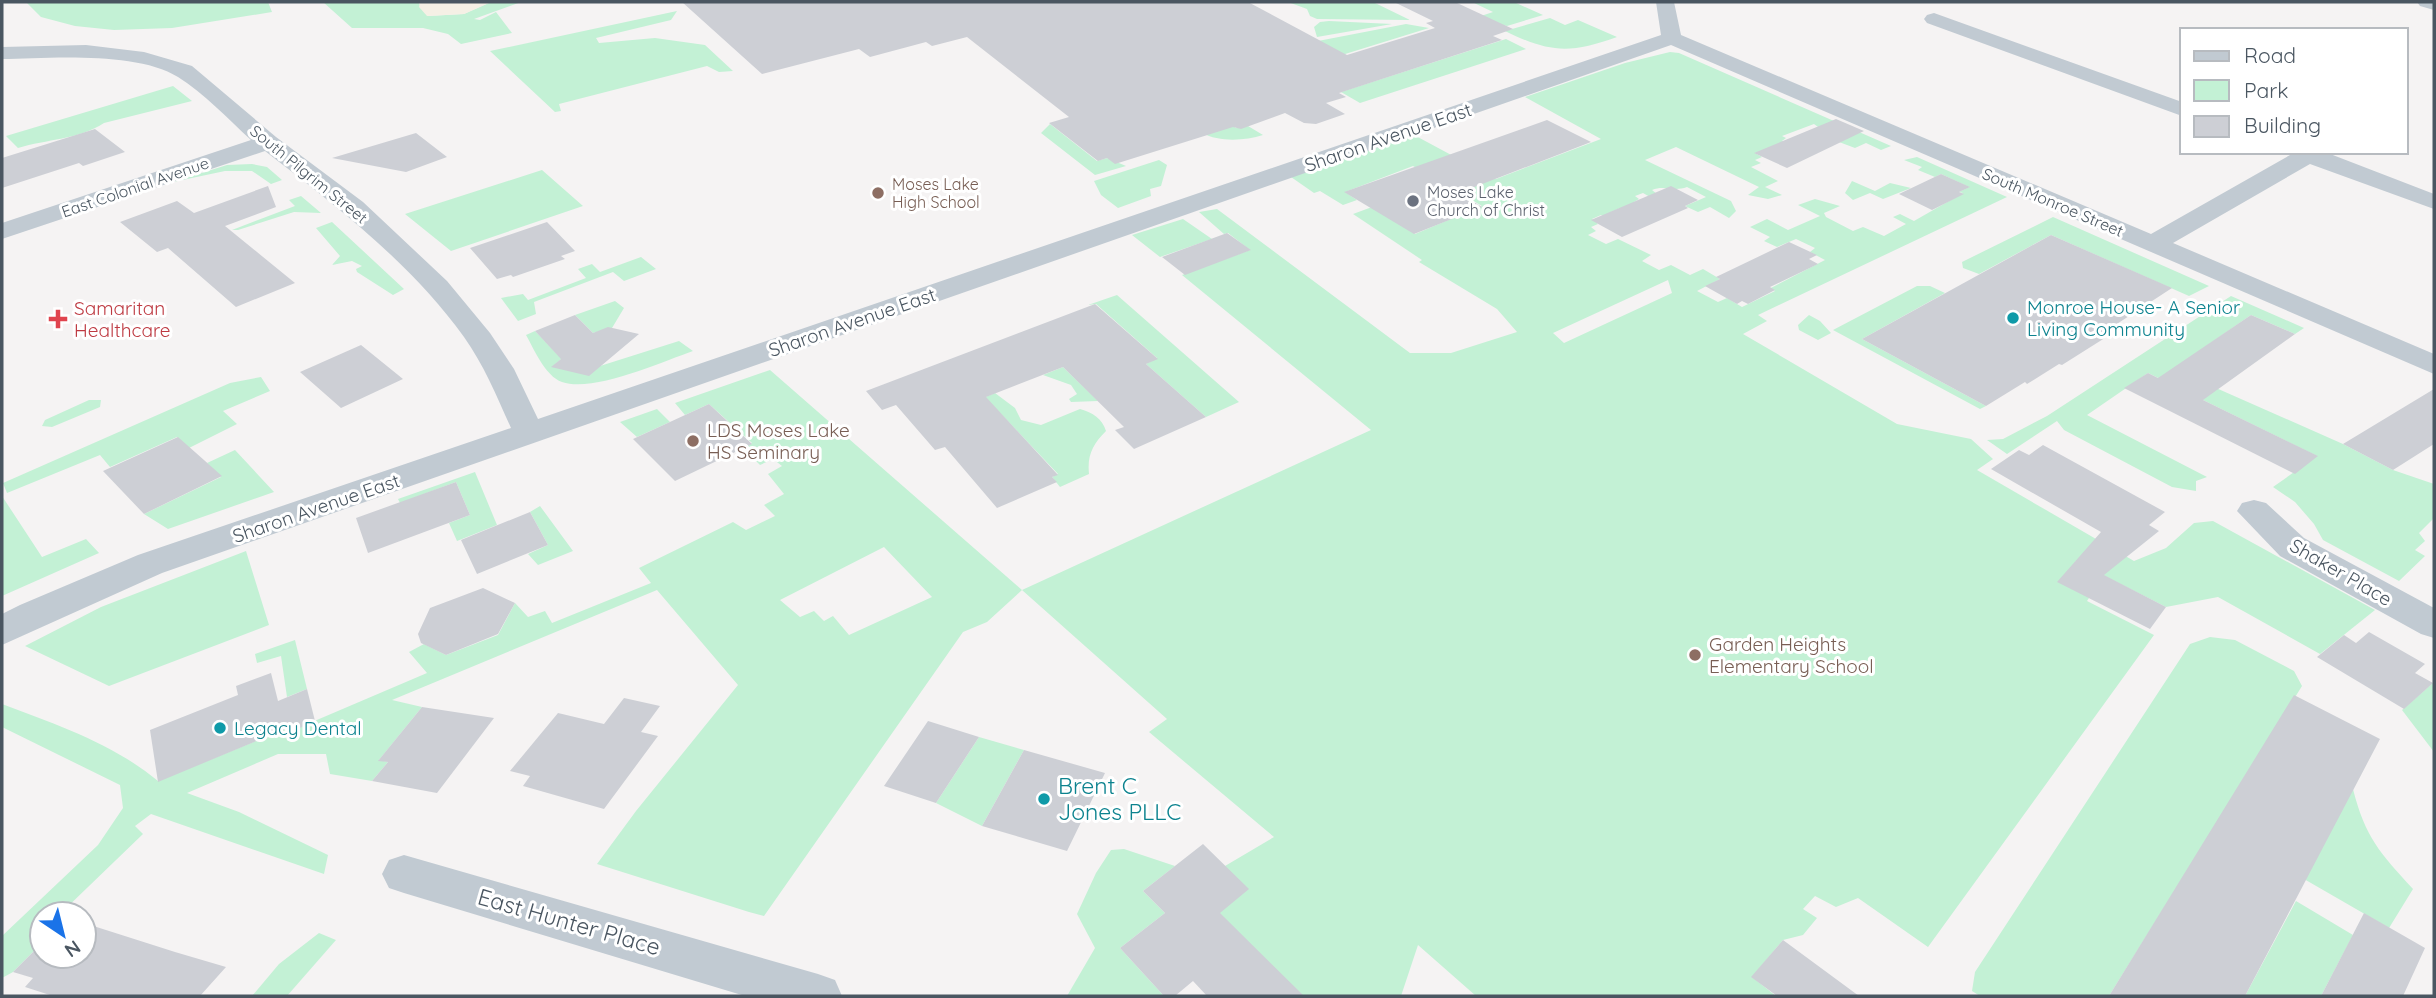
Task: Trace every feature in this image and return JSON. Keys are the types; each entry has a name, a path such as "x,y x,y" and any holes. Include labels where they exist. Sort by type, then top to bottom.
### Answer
{"street":[{"path":"1665,2 1672,38"},
{"path":"2427,2 2434,4"},
{"path":"1934,19 2180,108"},
{"name":"South Monroe Street","path":"1672,38 2434,365"},
{"name":"Sharon Avenue East","path":"2,631 33,614 150,565 1672,38"},
{"name":"South Pilgrim Street","path":"2,54 86,51 144,58 184,71 268,142 354,207 437,287 476,333 499,369 530,435"},
{"name":"East Colonial Avenue","path":"2,232 268,142"},
{"path":"2153,244 2305,154"},
{"path":"2310,154 2434,202"},
{"name":"Shaker Place","path":"2254,511 2292,547 2434,624"},
{"name":"East Hunter Place","path":"404,874 726,984 818,996"}],"green space":[{"path":"26,2 268,2 272,12 172,28 114,30 75,26 41,17"},
{"path":"323,2 418,2 428,16 464,14 491,2 521,2 474,19 480,20 496,12 512,33 461,44 448,34 423,28 352,28"},
{"path":"1288,2 1373,2 1410,20 1317,19 1310,16 1307,9"},
{"path":"1472,2 1514,2 1543,15 1507,26 1475,18 1493,12"},
{"path":"677,11 671,20 596,38 599,43 655,38 705,45 733,71 719,72 707,66 559,104 561,111 555,112 490,51"},
{"path":"1550,18 1565,25 1578,20 1617,37 1601,43 1560,49 1535,44 1505,31"},
{"path":"1320,22 1392,24 1317,37 1314,27"},
{"path":"1406,24 1429,28 1300,68 1318,41"},
{"path":"1506,39 1526,49 1360,103 1341,92"},
{"name":"Garden Heights Elementary School","path":"1670,52 1679,53 1891,146 1881,150 1866,143 1855,148 1839,142 1814,124 1782,136 1786,138 1782,141 1789,143 1755,153 1762,157 1755,160 1761,163 1751,167 1778,181 1765,187 1782,195 1768,199 1748,195 1759,187 1676,147 1645,160 1731,201 1736,211 1729,218 1710,207 1698,212 1685,206 1706,197 1687,187 1661,188 1652,190 1657,194 1650,197 1643,193 1635,196 1639,199 1634,202 1639,205 1625,210 1620,208 1606,218 1601,215 1592,219 1598,224 1591,227 1596,231 1588,235 1606,244 1618,239 1651,255 1642,261 1659,270 1671,265 1690,275 1703,269 1720,279 1697,291 1718,302 1727,298 1742,307 1775,291 1771,288 1825,260 1810,252 1815,248 1796,239 1777,247 1764,241 1770,237 1750,227 1767,219 1788,230 1820,216 1798,205 1815,199 1840,206 1824,213 1826,217 1853,231 1863,227 1884,236 1906,224 1893,217 1900,214 1914,221 1969,187 1941,174 1935,177 1918,170 1922,167 1904,160 1917,157 2007,197 1758,315 1767,321 1743,334 1897,424 1971,439 1993,459 1977,470 2134,561 2166,548 2194,523 2213,521 2375,610 2320,654 2218,597 2166,607 2075,561 2089,598 2087,601 2154,635 1928,947 1858,898 1836,907 1815,896 1803,909 1817,918 1803,935 1783,940 1752,977 1776,996 1476,996 1418,945 1401,996 1283,996 1294,987 1195,933 1225,866 1274,837 1149,732 1167,719 1022,590 1371,430 1182,275 1250,250 1228,233 1224,234 1199,212 1217,209 1410,353 1451,353 1517,332 1497,309 1419,262 1422,260 1353,214 1372,207 1415,234 1482,206 1413,166 1345,192 1357,200 1343,205 1320,191 1314,193 1291,177 1414,135 1496,179 1601,139 1525,97 1625,63","holes":["1668,280 1672,293 1564,343 1553,333"]},
{"path":"173,86 192,101 104,123 73,136 18,148 6,136"},
{"path":"1050,124 1097,161 1107,158 1126,166 1095,175 1041,133"},
{"path":"1231,125 1236,128 1248,126 1263,135 1232,140 1202,133"},
{"path":"1159,160 1167,165 1161,186 1150,189 1151,196 1118,208 1101,195 1094,181"},
{"path":"252,164 267,167 282,180 271,184 252,171 225,171 173,182 227,165"},
{"path":"542,170 583,206 451,251 405,214"},
{"path":"1852,181 1875,191 1890,183 1911,188 1883,199 1870,193 1853,200 1845,193"},
{"path":"301,196 321,213 294,212 232,230 295,206 289,200"},
{"path":"2053,217 2209,286 2189,296 2051,235 1979,274 1963,268 1962,262"},
{"path":"1183,219 1212,239 1160,257 1132,235"},
{"path":"332,222 404,289 393,295 357,272 356,269 362,266 352,261 332,265 340,256 316,228"},
{"path":"641,257 656,269 624,281 613,272 534,302 536,314 518,321 501,298 523,294 528,300 586,278 578,269 592,264 600,272"},
{"path":"1917,286 1930,286 1945,293 1862,339 1986,406 1980,409 1833,330"},
{"path":"1117,295 1239,402 1206,417 1146,364 1157,358 1096,304 1088,305"},
{"path":"2231,296 2304,328 2295,334 2251,315 2173,369 2343,444 2393,470 2434,484 2434,518 2419,533 2425,541 2415,550 2425,556 2399,581 2323,540 2314,524 2295,502 2273,487 2317,456 2148,373 2087,415 2207,477 2196,481 2196,491 2172,487 2064,430 2057,421 2007,454 1987,440 2003,439 2047,416"},
{"path":"615,301 624,308 612,328 593,333 575,315"},
{"path":"1809,315 1820,321 1831,333 1818,340 1799,330 1798,325"},
{"path":"535,331 558,355 568,353 552,367 600,366 679,341 693,351 627,375 575,384 556,379 545,368 526,335"},
{"path":"1063,367 1098,401 1071,402 1069,399 1077,394 1071,385 1043,375"},
{"path":"770,370 1022,590 987,622 963,632 764,916 597,864 636,811 738,685 657,590 392,700 422,707 379,760 388,762 372,781 330,774 326,754 278,754 187,793 239,812 328,855 324,874 151,814 135,826 143,834 75,900 40,900 98,845 123,808 120,785 2,727 2,704 103,745 158,781 290,727 291,731 427,673 409,652 424,644 446,655 498,635 515,603 528,617 545,611 552,623 651,583 639,568 733,522 746,530 775,516 764,505 784,494 768,474 782,466 773,459 760,465 743,448 752,443 709,404 685,415 675,403","holes":["884,547 932,597 849,635 833,616 824,621 814,611 800,617 780,600"]},
{"path":"261,377 270,391 223,411 237,424 189,448 177,437 110,467 100,455 7,493 3,483 230,383"},
{"path":"995,393 1015,408 1021,420 1041,425 1080,409 1096,417 1106,431 1092,450 1089,474 1060,487 1052,477 1058,474 1002,415 978,400"},
{"path":"89,400 101,400 100,407 52,427 42,426 45,420"},
{"path":"657,409 670,422 637,437 620,422"},
{"path":"235,450 274,492 168,529 144,514 221,477 207,463"},
{"path":"475,472 497,525 457,541 449,523 470,515 456,482 400,503 398,499"},
{"path":"2,496 42,557 86,539 99,553 2,596"},
{"path":"540,506 573,551 538,565 528,554 548,545 530,512"},
{"path":"246,551 269,625 109,686 25,646 101,607"},
{"path":"2210,637 2235,640 2294,671 2302,686 2109,996 1980,996 1972,991 1975,972 2190,644"},
{"path":"295,640 307,689 287,697 281,656 257,663 255,654"},
{"path":"2434,682 2434,752 2402,710"},
{"path":"979,737 1024,750 982,826 936,803"},
{"path":"2353,789 2363,820 2375,844 2413,889 2389,928 2304,879"},
{"path":"1124,849 1175,866 1143,891 1165,913 1120,948 1164,996 1067,996 1095,948 1077,914 1096,873 1111,850"},
{"path":"2296,901 2353,935 2321,996 2245,996"},
{"path":"28,911 28,957 13,972 2,978 2,936"},
{"path":"319,933 336,940 287,996 252,996 279,964"}],"sand":[{"path":"420,2 491,2 464,14 427,16 419,7"}],"building":[{"path":"682,2 1248,2 1347,55 1435,28 1426,23 1433,21 1394,2 1455,2 1513,29 1493,36 1502,40 1339,93 1346,97 1326,103 1345,114 1316,124 1304,123 1285,113 1241,129 1233,127 1115,164 1107,158 1098,161 1049,123 1069,117 967,37 932,46 926,42 870,57 859,49 762,74"},
{"path":"1836,119 1864,131 1787,168 1754,153"},
{"path":"1547,120 1591,142 1459,193 1482,207 1414,234 1344,192"},
{"path":"95,129 125,152 83,166 79,163 2,188 2,158"},
{"path":"416,133 447,157 406,172 332,158"},
{"path":"1941,174 1970,187 1959,192 1964,194 1932,210 1899,194"},
{"path":"268,186 276,207 225,226 295,283 236,307 168,248 157,252 120,222 177,201 194,213"},
{"path":"1671,186 1698,200 1685,206 1688,208 1622,237 1591,220"},
{"path":"547,222 575,251 561,256 565,259 513,277 511,275 497,279 470,248"},
{"path":"1227,233 1251,250 1185,275 1162,257"},
{"name":"Monroe House- A Senior Living Community","path":"2051,235 2172,288 2103,333 2108,336 2062,365 2059,364 2027,384 2025,382 1986,406 1862,339"},
{"path":"1789,242 1817,255 1809,259 1818,264 1770,287 1775,290 1748,304 1742,301 1737,304 1705,286 1720,279 1716,277"},
{"path":"1095,304 1158,359 1146,364 1206,417 1134,449 1115,430 1124,427 1063,367 986,397 1058,475 1052,477 1057,482 997,508 945,447 935,450 896,405 882,410 866,391"},
{"path":"575,315 593,333 608,327 639,334 589,376 551,367 561,359 535,331"},
{"path":"2251,315 2295,334 2203,400 2318,456 2295,474 2124,388 2148,373 2158,378"},
{"path":"361,345 403,379 341,408 300,372"},
{"path":"2434,389 2434,444 2393,470 2343,444"},
{"name":"LDS Moses Lake HS Seminary","path":"709,404 752,444 675,481 633,439"},
{"path":"178,437 222,476 144,514 103,471"},
{"path":"2043,445 2165,512 2149,525 2159,531 2104,575 2166,607 2150,629 2057,582 2101,532 1991,469 2019,450 2029,455"},
{"path":"456,482 470,515 368,553 356,518"},
{"path":"530,512 548,545 477,574 461,540"},
{"path":"483,588 515,603 498,634 446,655 421,643 418,634 430,608"},
{"path":"2369,632 2425,664 2415,673 2433,683 2404,709 2317,657 2344,635 2356,643"},
{"name":"Legacy Dental","path":"271,673 278,701 307,689 315,721 291,732 290,727 158,782 150,730 238,695 236,686"},
{"path":"2294,695 2380,739 2245,996 2109,996"},
{"path":"624,698 660,706 641,732 658,736 604,809 523,786 530,776 510,771 558,713 604,724"},
{"path":"422,707 494,718 437,793 372,781 388,762 378,761"},
{"path":"928,721 979,737 936,803 884,786"},
{"name":"Brent C Jones PLLC","path":"1024,750 1105,773 1067,851 982,826"},
{"path":"1203,844 1249,889 1220,913 1304,996 1207,996 1193,981 1175,996 1164,996 1120,948 1165,913 1143,891"},
{"path":"2364,913 2425,948 2403,996 2321,996"},
{"path":"98,927 226,967 200,996 53,996 25,987 33,978 13,972 28,957 28,970 98,970"},
{"path":"1783,940 1859,996 1777,996 1751,977"}],"place":[{"name":"Moses Lake High School","path":"878,193"},
{"name":"Moses Lake Church of Christ","path":"1413,201"},
{"name":"Monroe House- A Senior Living Community","path":"2013,318"},
{"name":"Samaritan Healthcare","path":"58,319"},
{"name":"LDS Moses Lake HS Seminary","path":"693,441"},
{"name":"Garden Heights Elementary School","path":"1695,655"},
{"name":"Legacy Dental","path":"220,728"},
{"name":"Brent C Jones PLLC","path":"1044,799"}]}
